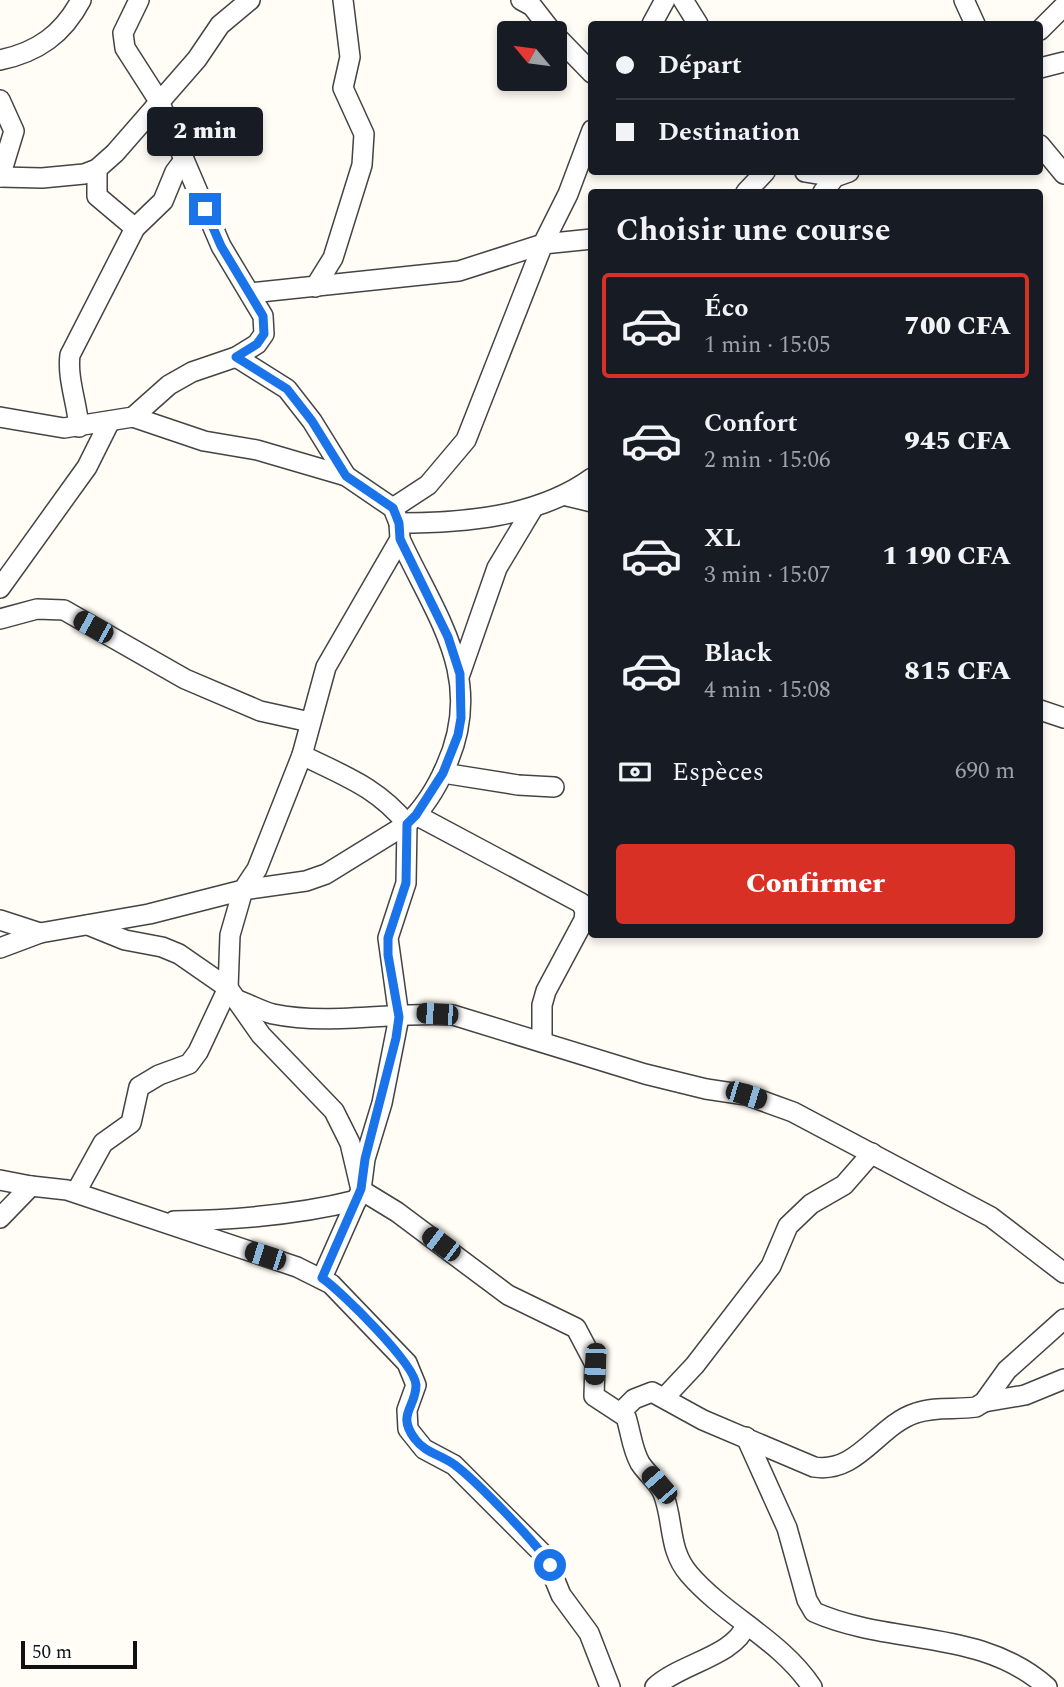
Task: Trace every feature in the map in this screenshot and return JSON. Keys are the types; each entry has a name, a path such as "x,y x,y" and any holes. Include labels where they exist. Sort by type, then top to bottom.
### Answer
{"street":[{"path":"0,60 17,56 60,32 81,0"},
{"path":"133,418 169,385 192,372 236,357 257,344 264,334 263,316 221,246 159,101 122,41 122,33 139,0"},
{"path":"0,100 13,123 14,131 0,177 42,178 84,174 97,169 115,153 197,60 220,25 250,0"},
{"path":"315,287 332,258 362,165 364,134 343,88 351,57 344,0"},
{"path":"654,21 665,0"},
{"path":"683,0 696,21"},
{"path":"964,0 974,21"},
{"path":"529,2 544,21"},
{"path":"1043,27 1064,6"},
{"path":"567,47 588,68"},
{"path":"1043,67 1064,62"},
{"path":"359,1195 350,1143 334,1111 261,1035 233,994 230,935 243,890 257,869 302,755 326,667 397,523 466,440 543,244 568,194 588,141"},
{"path":"1043,149 1064,174"},
{"path":"79,427 77,400 69,370 70,355 135,228 163,201 174,173 184,160"},
{"path":"97,169 97,195 135,228"},
{"path":"749,189 762,175"},
{"path":"816,175 835,180"},
{"path":"250,293 460,271 543,244 588,239"},
{"path":"236,357 287,389 312,421 346,476 397,523 448,637 460,674"},
{"path":"0,417 64,428 133,418 204,440 257,450 346,476"},
{"path":"0,588 87,467 110,421"},
{"path":"397,523 442,523 533,508 567,496 588,481"},
{"path":"567,496 588,501"},
{"path":"0,948 40,933 149,914 243,890 306,881 326,874 412,819 443,773 458,735 460,674 497,569 533,508"},
{"path":"0,619 37,608 64,610 185,679 260,711 310,723"},
{"path":"1043,711 1064,718"},
{"path":"302,755 375,791 412,819 581,903 585,911 584,920 546,991 542,1005 542,1041"},
{"path":"443,773 518,785 554,787"},
{"path":"322,1278 359,1195 365,1159 382,1103 399,1017 388,955 388,938 406,883 412,819"},
{"path":"0,920 40,933"},
{"path":"88,924 125,940 162,947 179,954 233,994 269,1013 294,1017 399,1017 421,1013 453,1015 645,1074 769,1102 991,1217 1064,1273"},
{"path":"76,1192 103,1143 131,1123 139,1087 193,1059 233,994"},
{"path":"665,1397 695,1365 771,1266 788,1226 811,1204 844,1185 872,1153"},
{"path":"0,1180 76,1192 156,1222 298,1267 322,1278 386,1339 414,1374 415,1392 406,1419 408,1429 417,1443 454,1465 545,1556 561,1595 589,1633 610,1687"},
{"path":"0,1218 31,1186"},
{"path":"156,1222 262,1216 323,1209 359,1195 397,1212 508,1296 576,1328 595,1364 594,1396 626,1417 641,1465 663,1493 673,1544 681,1562 689,1574 746,1625 780,1651 812,1687"},
{"path":"621,1412 645,1393 665,1397 703,1420 824,1469 842,1465 855,1458 903,1419 918,1412 976,1407 984,1402 1007,1370 1064,1319"},
{"path":"984,1402 1025,1395 1064,1379"},
{"path":"746,1437 787,1528 807,1600 814,1612 851,1625 991,1653 1026,1668 1046,1687"},
{"path":"655,1687 674,1673 732,1644 746,1625"}],"route":[{"path":"205,209 221,246 263,316 264,334 257,344 236,357 287,389 312,421 346,476 393,508 399,523 400,539 448,637 460,674 461,718 453,751 434,789 407,824 409,862 406,883 388,938 388,955 399,1017 382,1103 365,1159 361,1189 322,1278 386,1339 414,1374 415,1392 406,1419 408,1429 417,1443 454,1465 545,1556 550,1565"}]}
